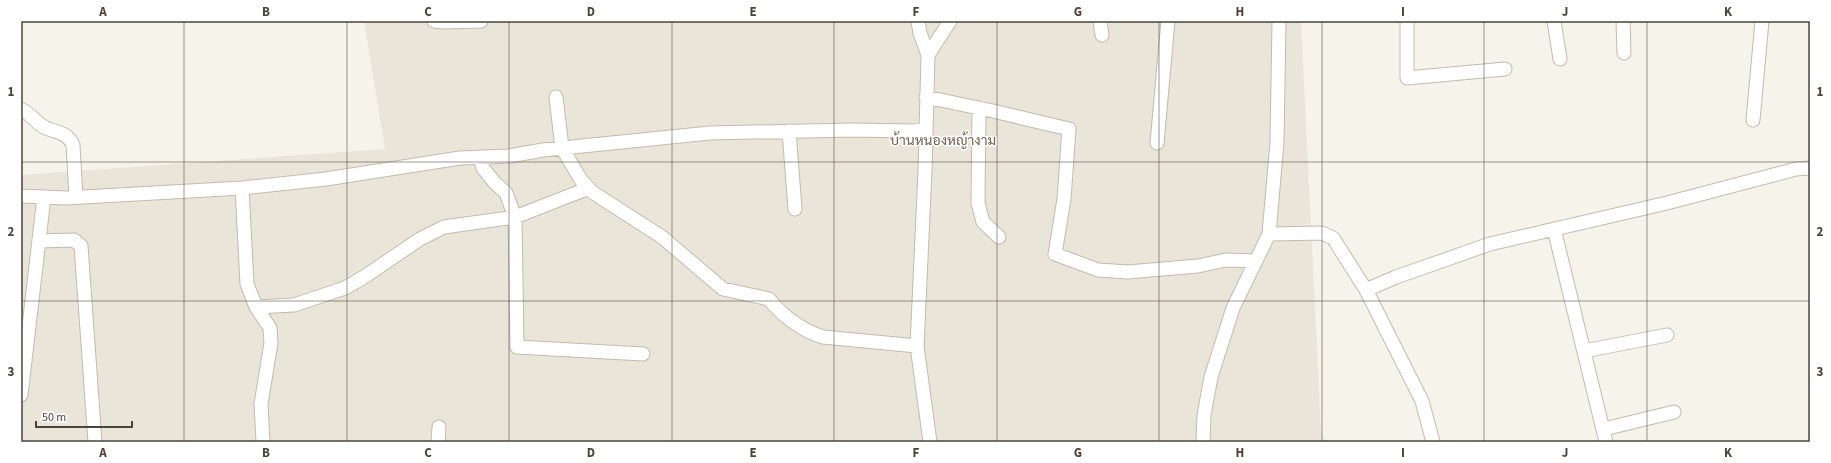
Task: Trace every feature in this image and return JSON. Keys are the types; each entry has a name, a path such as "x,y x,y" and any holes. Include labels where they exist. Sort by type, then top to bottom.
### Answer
{"street":[{"path":"434,21 481,21"},
{"path":"918,21 920,33 928,55 917,346 930,442"},
{"path":"928,55 950,21"},
{"path":"1100,21 1102,35"},
{"path":"1157,143 1168,21"},
{"path":"1203,442 1204,415 1210,377 1233,308 1269,234 1277,142 1279,21"},
{"path":"1407,21 1407,78 1505,69"},
{"path":"1554,21 1560,59"},
{"path":"1623,21 1624,53"},
{"path":"1753,120 1762,21"},
{"path":"926,97 1068,129 1064,199 1055,254 1098,270 1128,272 1198,266 1226,260 1256,261"},
{"path":"556,98 562,148 581,180 589,188 662,237 723,289 769,299 777,310 815,335 917,346"},
{"path":"979,108 978,190 980,214 983,222 999,237"},
{"path":"21,109 27,112 42,126 66,134 70,139 73,145 76,197"},
{"path":"21,196 76,197 242,188 326,179 460,158 509,156 562,148 704,133 789,130 926,130"},
{"path":"789,130 795,209"},
{"path":"480,157 483,168 495,183 506,193 514,217 517,347 643,354"},
{"path":"1366,290 1396,277 1490,244 1667,203 1796,169 1810,168"},
{"path":"242,188 247,284 256,307 270,328 271,343 261,404 263,442"},
{"path":"256,307 294,305 344,288 364,277 420,239 444,227 514,217 589,188"},
{"path":"21,396 44,197"},
{"path":"1554,229 1605,436 1674,412"},
{"path":"1269,234 1322,233 1333,238 1366,290 1422,401 1433,442"},
{"path":"40,241 74,240 81,246 95,442"},
{"path":"1584,351 1667,335"},
{"path":"438,442 439,427"}],"shaded area":[{"path":"364,21 1301,21 1321,431 1325,442 21,442 21,175 385,149"}],"district":[{"name":"บ้านหนองหญ้างาม","path":"943,140"}]}
